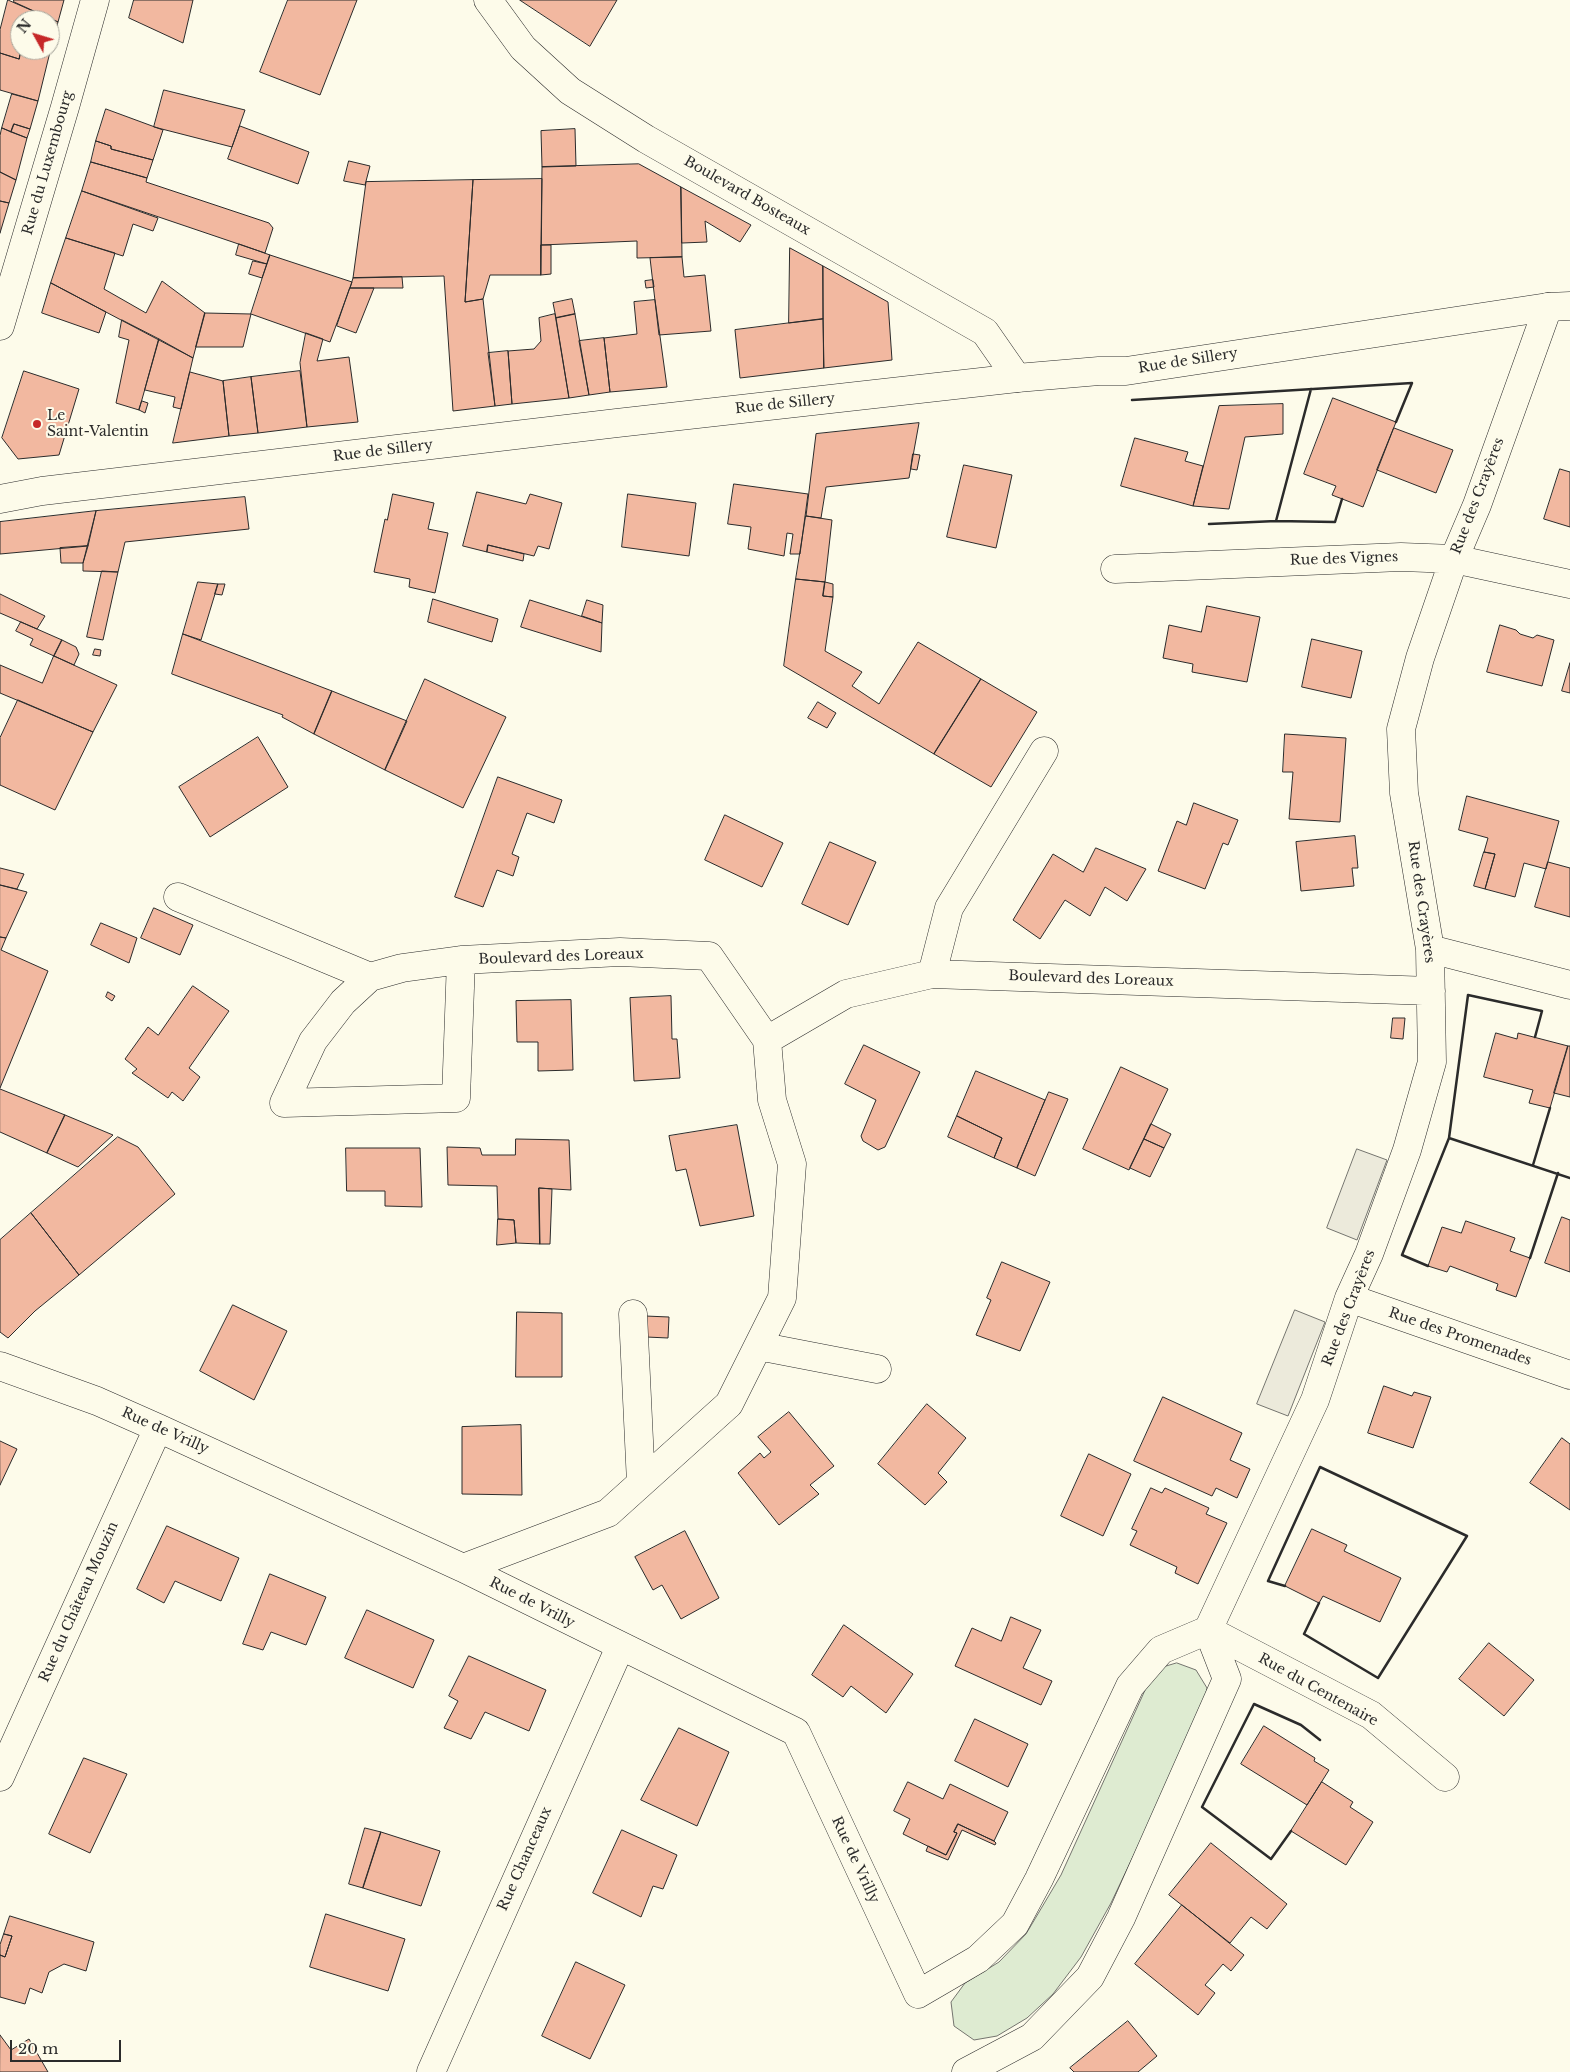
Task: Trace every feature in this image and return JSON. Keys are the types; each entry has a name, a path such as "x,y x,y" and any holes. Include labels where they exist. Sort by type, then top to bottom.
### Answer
{"street":[{"name":"Rue du Luxembourg","path":"0,326 65,107 94,0"},
{"name":"Boulevard Bosteaux","path":"488,0 523,48 570,91 646,139 985,332 1017,378"},
{"name":"Rue de Sillery","path":"0,499 42,492 608,424 1017,378 1099,371 1126,371 1559,307"},
{"name":"Rue des Crayères","path":"1208,1630 1315,1400 1350,1298 1370,1254 1406,1150 1432,1062 1430,949 1404,793 1401,729 1420,658 1454,559 1559,307"},
{"name":"Rue des Vignes","path":"1115,569 1401,557 1454,559 1570,584"},
{"path":"932,974 949,908 1044,751"},
{"path":"178,897 370,977"},
{"path":"1430,949 1570,985"},
{"name":"Boulevard des Loreaux","path":"461,960 456,1098 284,1102 313,1041 343,1002 370,977 402,968 461,960 620,952 709,956 766,1040 772,1100 792,1164 782,1298 729,1404 608,1512 463,1568"},
{"name":"Boulevard des Loreaux","path":"766,1040 846,994 932,974 1431,991"},
{"name":"Rue des Promenades","path":"1350,1298 1570,1375"},
{"path":"633,1314 641,1483"},
{"path":"758,1346 878,1369"},
{"name":"Rue de Vrilly","path":"0,1366 97,1401 463,1568 620,1647 796,1732 918,1994 978,1959 1014,1924 1039,1879 1130,1686 1161,1650 1208,1630"},
{"name":"Rue du Château Mouzin","path":"0,1777 158,1428"},
{"path":"966,2072 1032,2037 1090,1976 1121,1918 1227,1679 1208,1630"},
{"name":"Rue du Centenaire","path":"1208,1630 1371,1715 1445,1777"},
{"name":"Rue Chanceaux","path":"431,2072 620,1647"}],"green space":[{"path":"1177,1663 1196,1670 1207,1688 1203,1709 1111,1903 1081,1957 1053,1994 1027,2018 997,2036 974,2040 954,2026 951,2002 965,1983 999,1962 1026,1934 1061,1875 1146,1688 1157,1669"}],"shaded area":[{"path":"1357,1149 1387,1160 1357,1240 1327,1228"},
{"path":"1295,1310 1325,1322 1288,1416 1257,1404"}],"building":[{"path":"8,0 31,10 10,10 10,56 0,53 0,30"},
{"path":"14,0 64,0 60,15 60,10 32,10 14,2"},
{"path":"134,0 193,0 183,43 129,18"},
{"path":"288,0 357,0 320,95 260,72"},
{"path":"520,0 617,0 590,46"},
{"path":"0,53 10,56 10,60 48,60 38,101 0,90"},
{"path":"164,90 245,110 232,147 154,127"},
{"path":"12,94 38,101 30,129 14,124 11,132 2,128"},
{"path":"106,109 163,130 153,160 111,149 111,146 96,141"},
{"path":"14,124 30,129 27,138 11,132"},
{"path":"240,126 309,152 298,184 228,159"},
{"path":"2,128 27,138 16,180 0,172 0,136"},
{"path":"575,129 576,166 542,167 541,131"},
{"path":"96,141 111,146 111,149 153,160 147,178 91,162"},
{"path":"349,161 370,166 365,185 344,181"},
{"path":"91,162 147,178 146,182 269,223 273,228 265,253 82,191"},
{"path":"639,164 681,187 682,257 637,258 637,241 541,245 542,167"},
{"path":"0,172 16,180 9,203 0,201"},
{"path":"542,179 541,275 490,275 483,299 465,302 473,180"},
{"path":"473,180 465,302 483,299 495,406 453,411 444,276 353,278 366,182"},
{"path":"681,187 751,225 740,242 705,221 707,242 682,243"},
{"path":"82,191 158,218 153,231 133,224 123,256 66,238"},
{"path":"0,201 9,203 0,233"},
{"path":"66,238 115,253 104,289 146,313 162,281 205,313 193,358 51,283"},
{"path":"239,244 270,255 267,264 236,255"},
{"path":"541,245 551,245 551,274 541,275"},
{"path":"790,248 823,266 823,319 789,323"},
{"path":"270,255 352,282 330,342 251,314"},
{"path":"682,257 684,277 705,275 711,331 659,335 650,258"},
{"path":"253,261 267,264 262,278 249,274"},
{"path":"823,266 888,302 892,360 824,368"},
{"path":"402,277 403,288 350,288 353,278"},
{"path":"653,280 654,287 646,288 645,281"},
{"path":"51,283 106,312 99,333 42,313"},
{"path":"350,288 374,288 356,333 337,326"},
{"path":"572,299 575,314 556,318 553,303"},
{"path":"655,300 667,387 610,392 604,338 637,334 634,302"},
{"path":"205,313 251,314 243,347 196,347"},
{"path":"555,314 569,398 512,404 508,351 534,349 541,341 539,318"},
{"path":"575,314 589,395 569,398 556,318"},
{"path":"823,319 824,368 740,378 735,330"},
{"path":"122,320 159,339 139,410 116,403 129,340 119,337"},
{"path":"306,333 323,339 317,361 349,357 358,422 307,427 300,363"},
{"path":"604,338 610,392 589,395 579,341"},
{"path":"159,339 193,358 181,409 173,407 175,397 145,390"},
{"path":"508,351 512,404 495,406 488,353"},
{"path":"24,371 79,389 59,455 18,459 2,438"},
{"path":"300,371 307,427 258,433 251,377"},
{"path":"190,372 223,381 229,436 173,443"},
{"path":"251,377 258,433 229,436 223,381"},
{"path":"1333,398 1396,422 1363,507 1332,495 1336,486 1304,474"},
{"path":"142,401 148,403 145,413 139,410"},
{"path":"1283,404 1283,434 1245,437 1229,509 1193,506 1219,406"},
{"path":"919,423 909,478 826,487 821,518 806,516 816,434"},
{"path":"1394,428 1453,450 1436,493 1377,470"},
{"path":"1135,438 1188,452 1185,461 1203,466 1193,506 1121,486"},
{"path":"913,454 920,455 917,470 911,469"},
{"path":"964,465 1012,475 996,548 947,537"},
{"path":"1560,469 1570,472 1570,527 1544,519"},
{"path":"734,484 808,494 800,554 790,554 793,534 787,533 784,556 748,549 751,527 728,524"},
{"path":"477,492 526,504 530,494 562,503 549,549 538,546 534,556 488,545 487,552 463,546"},
{"path":"393,494 434,503 428,529 448,533 435,593 409,587 410,579 374,572 385,519 387,520"},
{"path":"628,494 696,503 689,556 622,547"},
{"path":"245,497 249,529 125,542 118,572 83,571 83,563 96,511"},
{"path":"96,511 88,546 0,554 0,522"},
{"path":"806,516 832,520 825,582 796,579"},
{"path":"488,545 524,554 523,561 487,552"},
{"path":"88,546 83,563 61,563 60,548"},
{"path":"102,571 118,572 103,640 87,637"},
{"path":"796,579 825,582 823,596 833,597 825,651 862,672 852,686 879,704 918,642 981,679 934,754 784,666"},
{"path":"198,582 218,584 201,640 183,634"},
{"path":"825,582 833,584 833,597 823,596"},
{"path":"218,584 225,584 222,595 215,594"},
{"path":"0,594 45,616 37,629 0,613"},
{"path":"433,599 498,619 492,642 428,622"},
{"path":"530,600 602,623 601,652 521,627"},
{"path":"587,600 603,605 602,623 582,616"},
{"path":"1207,606 1260,617 1247,682 1192,672 1193,664 1163,658 1169,625 1201,632"},
{"path":"21,622 62,640 54,656 30,645 33,639 16,631"},
{"path":"1500,625 1533,638 1537,635 1554,640 1542,686 1487,672"},
{"path":"183,634 332,691 314,734 282,717 283,715 172,674"},
{"path":"1312,639 1362,651 1351,698 1302,687"},
{"path":"62,640 76,647 79,654 74,665 54,656"},
{"path":"95,649 101,650 100,656 93,655"},
{"path":"54,656 117,685 93,732 0,693 0,665 42,683"},
{"path":"1570,663 1570,693 1562,691"},
{"path":"425,679 506,717 463,808 385,770"},
{"path":"981,679 1037,712 991,787 934,754"},
{"path":"332,691 407,721 385,770 314,734"},
{"path":"18,700 93,732 55,810 0,785 0,738"},
{"path":"818,702 836,713 827,728 808,718"},
{"path":"1285,734 1346,738 1340,822 1289,819 1293,772 1283,772"},
{"path":"258,737 288,787 210,837 179,787"},
{"path":"498,777 562,800 554,823 527,813 512,854 519,857 513,876 497,870 483,907 455,897"},
{"path":"1467,796 1559,821 1546,869 1524,863 1515,897 1485,889 1495,854 1484,852 1488,838 1459,830"},
{"path":"1194,803 1238,820 1228,845 1223,843 1205,889 1158,871 1177,821 1186,825"},
{"path":"725,815 783,843 762,887 705,860"},
{"path":"1355,836 1358,868 1352,868 1354,886 1301,891 1296,842"},
{"path":"830,842 876,862 848,925 802,904"},
{"path":"1096,848 1146,869 1127,901 1105,887 1090,916 1065,900 1040,939 1013,920 1053,854 1083,872"},
{"path":"1484,852 1495,854 1485,889 1474,886"},
{"path":"1548,862 1570,868 1570,917 1535,907"},
{"path":"0,868 24,874 17,889 0,885"},
{"path":"0,885 27,892 6,938 0,937"},
{"path":"154,908 193,925 180,955 141,938"},
{"path":"101,923 137,938 129,963 91,945"},
{"path":"0,937 6,938 1,950 48,971 0,1088"},
{"path":"193,986 229,1011 189,1068 200,1077 183,1101 172,1092 168,1098 132,1073 137,1069 125,1059 148,1027 158,1035"},
{"path":"108,992 115,996 112,1001 106,997"},
{"path":"671,996 672,1039 677,1039 680,1078 634,1081 630,998"},
{"path":"571,1000 573,1070 538,1071 538,1042 517,1042 516,1001"},
{"path":"1393,1018 1405,1018 1403,1039 1391,1038"},
{"path":"1496,1033 1517,1039 1518,1033 1568,1046 1550,1108 1529,1103 1533,1090 1484,1077"},
{"path":"864,1045 920,1072 885,1147 878,1150 863,1141 861,1136 876,1100 845,1084"},
{"path":"1568,1046 1570,1046 1570,1097 1554,1093"},
{"path":"1121,1067 1168,1089 1129,1170 1083,1149"},
{"path":"976,1071 1045,1100 1017,1168 994,1158 1002,1138 957,1116"},
{"path":"0,1089 65,1115 47,1153 0,1132"},
{"path":"1049,1092 1068,1099 1035,1176 1017,1168"},
{"path":"65,1115 113,1135 78,1167 47,1153"},
{"path":"957,1116 1002,1138 994,1158 948,1137"},
{"path":"1151,1124 1171,1134 1164,1148 1144,1139"},
{"path":"737,1125 754,1216 700,1226 686,1169 676,1171 669,1136"},
{"path":"118,1137 138,1147 175,1194 79,1275 31,1213"},
{"path":"516,1139 569,1140 571,1190 539,1188 540,1244 516,1243 514,1220 498,1219 497,1186 448,1185 447,1147 480,1148 482,1155 515,1155"},
{"path":"1144,1139 1164,1148 1150,1177 1130,1168"},
{"path":"346,1148 420,1148 422,1207 385,1206 385,1191 347,1191"},
{"path":"539,1188 552,1189 550,1244 540,1244"},
{"path":"31,1213 79,1275 35,1311 8,1338 0,1332 0,1240"},
{"path":"1562,1217 1570,1220 1570,1272 1545,1263"},
{"path":"498,1219 514,1220 516,1243 497,1245"},
{"path":"1466,1221 1515,1238 1510,1251 1530,1258 1516,1297 1496,1290 1498,1284 1450,1266 1447,1272 1428,1266 1442,1227 1461,1233"},
{"path":"1002,1262 1050,1282 1020,1351 976,1335 991,1300 987,1298"},
{"path":"233,1305 287,1331 254,1400 200,1371"},
{"path":"517,1312 562,1313 562,1377 516,1377"},
{"path":"645,1316 669,1317 668,1338 646,1337"},
{"path":"1384,1386 1412,1396 1414,1392 1431,1397 1413,1448 1368,1433"},
{"path":"1163,1397 1242,1433 1230,1460 1250,1469 1237,1498 1216,1488 1212,1496 1134,1461"},
{"path":"927,1404 966,1438 938,1473 947,1482 925,1505 878,1464"},
{"path":"789,1412 834,1466 810,1485 819,1494 779,1525 738,1473 760,1453 764,1458 771,1452 758,1437"},
{"path":"521,1425 522,1495 462,1494 462,1427"},
{"path":"1562,1438 1570,1444 1570,1510 1530,1483"},
{"path":"0,1441 17,1449 0,1485"},
{"path":"1089,1454 1131,1474 1103,1536 1061,1516"},
{"path":"1151,1488 1162,1493 1165,1488 1209,1508 1206,1514 1227,1523 1198,1584 1175,1573 1177,1567 1130,1545 1137,1531 1132,1529"},
{"path":"167,1526 239,1558 221,1601 175,1581 164,1603 137,1589"},
{"path":"1312,1529 1347,1545 1344,1551 1401,1578 1380,1622 1323,1596 1319,1603 1285,1586"},
{"path":"685,1531 719,1598 681,1619 662,1585 653,1590 635,1557"},
{"path":"270,1574 326,1597 306,1645 271,1632 263,1650 243,1644"},
{"path":"367,1610 434,1640 413,1688 345,1658"},
{"path":"1011,1617 1041,1630 1023,1668 1052,1681 1041,1705 955,1666 972,1628 1001,1641"},
{"path":"844,1625 913,1674 886,1713 851,1686 843,1697 812,1675"},
{"path":"1489,1643 1534,1680 1504,1716 1459,1679"},
{"path":"469,1656 546,1690 529,1731 485,1712 471,1739 444,1728 458,1701 449,1696"},
{"path":"975,1719 1028,1744 1008,1787 955,1761"},
{"path":"1264,1726 1315,1758 1314,1761 1329,1770 1307,1805 1241,1764"},
{"path":"679,1728 729,1752 697,1826 641,1800"},
{"path":"84,1758 127,1774 90,1853 49,1834"},
{"path":"908,1782 943,1799 950,1784 1008,1812 994,1841 958,1824 954,1832 957,1833 946,1855 903,1834 910,1819 894,1811"},
{"path":"1322,1782 1353,1802 1350,1807 1373,1822 1346,1865 1291,1831"},
{"path":"958,1824 994,1841 995,1845 962,1830 948,1860 926,1851 928,1846 946,1855 957,1833 954,1832"},
{"path":"365,1828 381,1832 363,1888 349,1884"},
{"path":"622,1830 677,1855 663,1889 653,1886 641,1917 593,1893"},
{"path":"381,1832 440,1851 421,1906 363,1888"},
{"path":"1211,1843 1287,1904 1267,1929 1251,1917 1230,1943 1169,1895"},
{"path":"1182,1905 1244,1955 1231,1971 1223,1964 1205,1985 1215,1993 1198,2015 1135,1964"},
{"path":"326,1914 405,1939 388,1991 310,1967"},
{"path":"10,1916 94,1942 86,1971 64,1964 49,1972 42,1993 30,1988 25,2004 0,1997 0,1955 5,1957 12,1936 4,1934"},
{"path":"4,1934 12,1936 5,1957 0,1955 0,1945"},
{"path":"576,1962 625,1985 590,2059 542,2036"},
{"path":"1128,2021 1157,2056 1138,2072 1074,2072 1070,2068"},
{"path":"0,2035 11,2050 29,2039 48,2072 0,2072"}],"wall":[{"path":"1132,400 1412,383 1396,422"},
{"path":"1276,521 1311,389"},
{"path":"1209,524 1276,521 1335,522 1342,499"},
{"path":"1428,1266 1402,1255 1449,1138 1468,995 1542,1011 1535,1037"},
{"path":"1533,1165 1550,1108"},
{"path":"1449,1138 1570,1178"},
{"path":"1530,1258 1558,1173"},
{"path":"1285,1586 1268,1581 1320,1467 1467,1536 1378,1678 1304,1634 1319,1603"},
{"path":"1291,1831 1271,1859 1202,1807 1254,1704 1301,1725 1320,1740"}],"place":[{"name":"Le Saint-Valentin","path":"37,424"}]}
